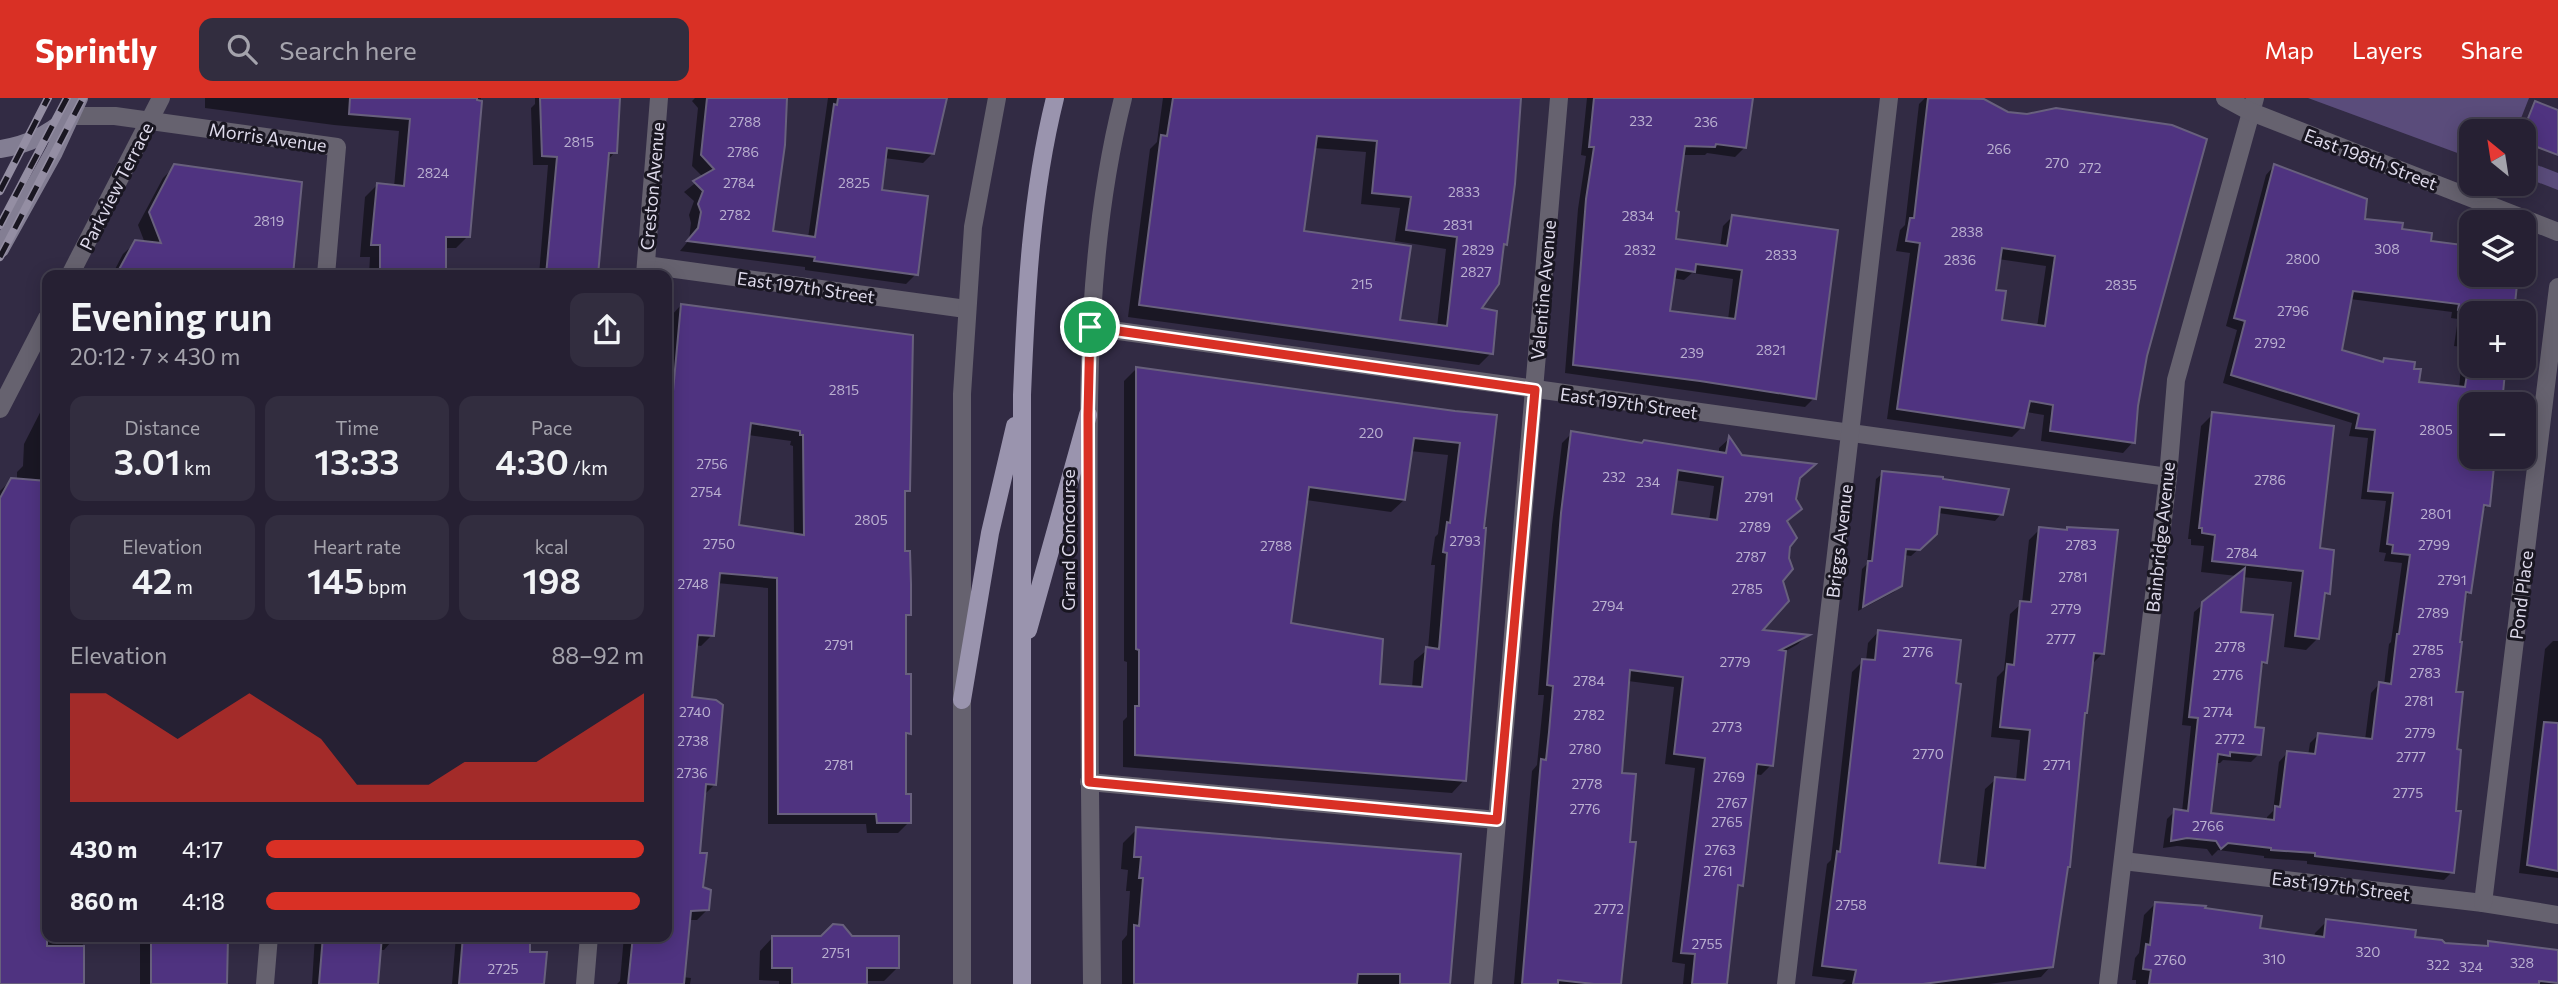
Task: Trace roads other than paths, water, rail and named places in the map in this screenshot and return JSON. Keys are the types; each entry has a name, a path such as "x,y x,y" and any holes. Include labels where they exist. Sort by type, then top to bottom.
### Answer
{"main road":[{"path":"0,249 54,152 79,98"},
{"path":"1022,984 1022,395 1032,239 1055,98"},
{"path":"0,149 21,146 43,137 71,116"},
{"path":"962,700 990,533 1022,395"},
{"path":"1022,651 1088,415"}],"street":[{"name":"Parkview Terrace","path":"73,270 161,98"},
{"name":"Creston Avenue","path":"645,270 659,98"},
{"path":"962,984 962,394 973,227 997,98"},
{"name":"Grand Concourse","path":"1092,984 1089,782 1090,327 1101,201 1123,98"},
{"name":"Valentine Avenue","path":"1483,984 1559,98"},
{"name":"Briggs Avenue","path":"1786,984 1889,98"},
{"name":"East 198th Street","path":"2225,98 2252,105 2558,232"},
{"name":"Bainbridge Avenue","path":"2108,984 2168,477 2176,380 2252,105"},
{"name":"Morris Avenue","path":"71,116 150,121 337,147 326,270"},
{"name":"East 197th Street","path":"672,273 966,309"},
{"name":"Pond Place","path":"2483,903 2558,287"},
{"name":"East 197th Street","path":"1090,327 2168,477"},
{"path":"0,409 42,328"},
{"path":"1089,782 1497,820"},
{"name":"East 197th Street","path":"2123,861 2483,903 2558,915"},
{"path":"265,984 268,942"},
{"path":"585,984 588,942"}],"railway":[{"path":"0,191 48,98"},
{"path":"0,225 67,98"},
{"path":"0,257 83,98"}]}
